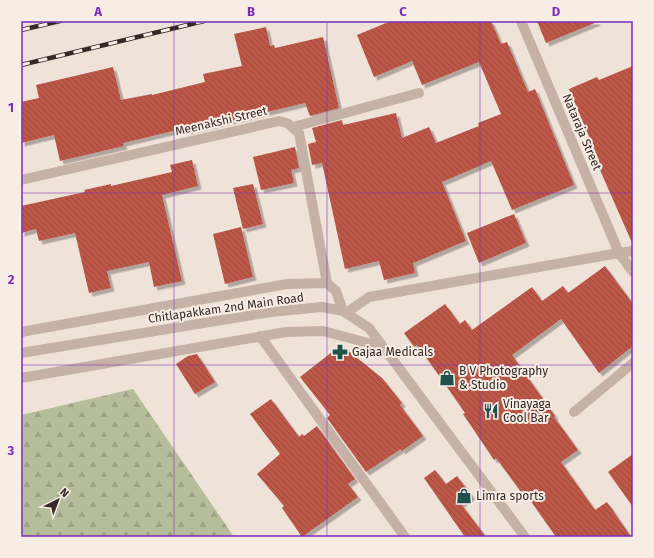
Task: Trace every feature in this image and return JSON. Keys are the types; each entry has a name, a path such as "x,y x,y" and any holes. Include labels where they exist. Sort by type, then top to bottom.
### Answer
{"street":[{"name":"Nataraja Street","path":"521,21 619,253 633,272"},
{"path":"419,93 293,127 299,133 327,283 336,291 344,312 369,297 619,253 633,252"},
{"name":"Meenakshi Street","path":"21,180 279,121 287,123 293,127"},
{"path":"21,332 287,284 327,283"},
{"name":"Chitlapakkam 2nd Main Road","path":"21,353 271,312 322,307 344,312 369,328 525,537"},
{"path":"21,378 286,332 323,331 383,347"},
{"path":"260,336 405,537"},
{"path":"574,412 633,363"}],"green space":[{"path":"133,389 234,537 21,537 21,415"}],"building":[{"path":"391,21 491,21 501,44 507,42 528,92 535,89 574,185 512,210 491,161 442,182 466,241 413,263 415,273 384,280 379,261 345,269 322,163 312,165 308,144 316,142 312,128 342,120 343,125 396,113 402,138 429,127 436,143 479,126 478,123 501,114 479,62 422,85 412,61 374,77 357,35"},
{"path":"537,21 597,21 597,22 546,43"},
{"path":"266,27 270,46 274,45 275,48 323,37 339,108 310,116 305,103 187,131 186,128 123,143 124,146 60,161 54,135 21,143 21,102 39,98 36,85 113,67 121,100 152,95 205,82 203,74 242,66 234,34"},
{"path":"633,66 633,245 596,161 599,160 569,89 597,77 599,80"},
{"path":"295,147 299,168 291,170 294,183 261,190 253,157"},
{"path":"192,160 198,186 162,195 182,281 154,287 149,262 107,271 111,288 89,293 75,233 39,241 36,229 21,233 21,206 85,192 84,190 111,184 111,186 172,172 170,165"},
{"path":"253,184 263,224 243,229 233,188"},
{"path":"514,214 526,243 479,263 467,233"},
{"path":"241,227 253,277 225,284 213,234"},
{"path":"605,266 633,304 633,346 599,373 561,319 512,355 578,450 561,462 595,510 607,502 631,537 556,537 523,490 521,492 496,458 494,460 463,414 465,413 440,377 417,345 414,347 404,333 445,304 460,324 465,320 472,330 532,287 542,301 563,286 568,293"},
{"path":"341,345 382,378 402,403 400,405 423,436 402,451 401,449 366,472 327,418 330,415 300,377"},
{"path":"197,354 215,382 195,394 176,364 188,356"},
{"path":"271,399 299,437 302,434 304,436 317,426 355,479 348,484 358,497 302,537 282,508 284,506 257,474 280,454 250,414"},
{"path":"633,454 633,507 608,472"},
{"path":"435,470 446,484 457,476 472,496 461,504 486,537 465,537 424,478"}],"railway":[{"path":"21,30 60,21"},
{"path":"21,65 204,21"}],"place":[{"name":"Gajaa Medicals","path":"340,352"},
{"name":"B V Photography & Studio","path":"447,378"},
{"name":"Vinayaga Cool Bar","path":"491,411"},
{"name":"Limra sports","path":"464,496"}]}
